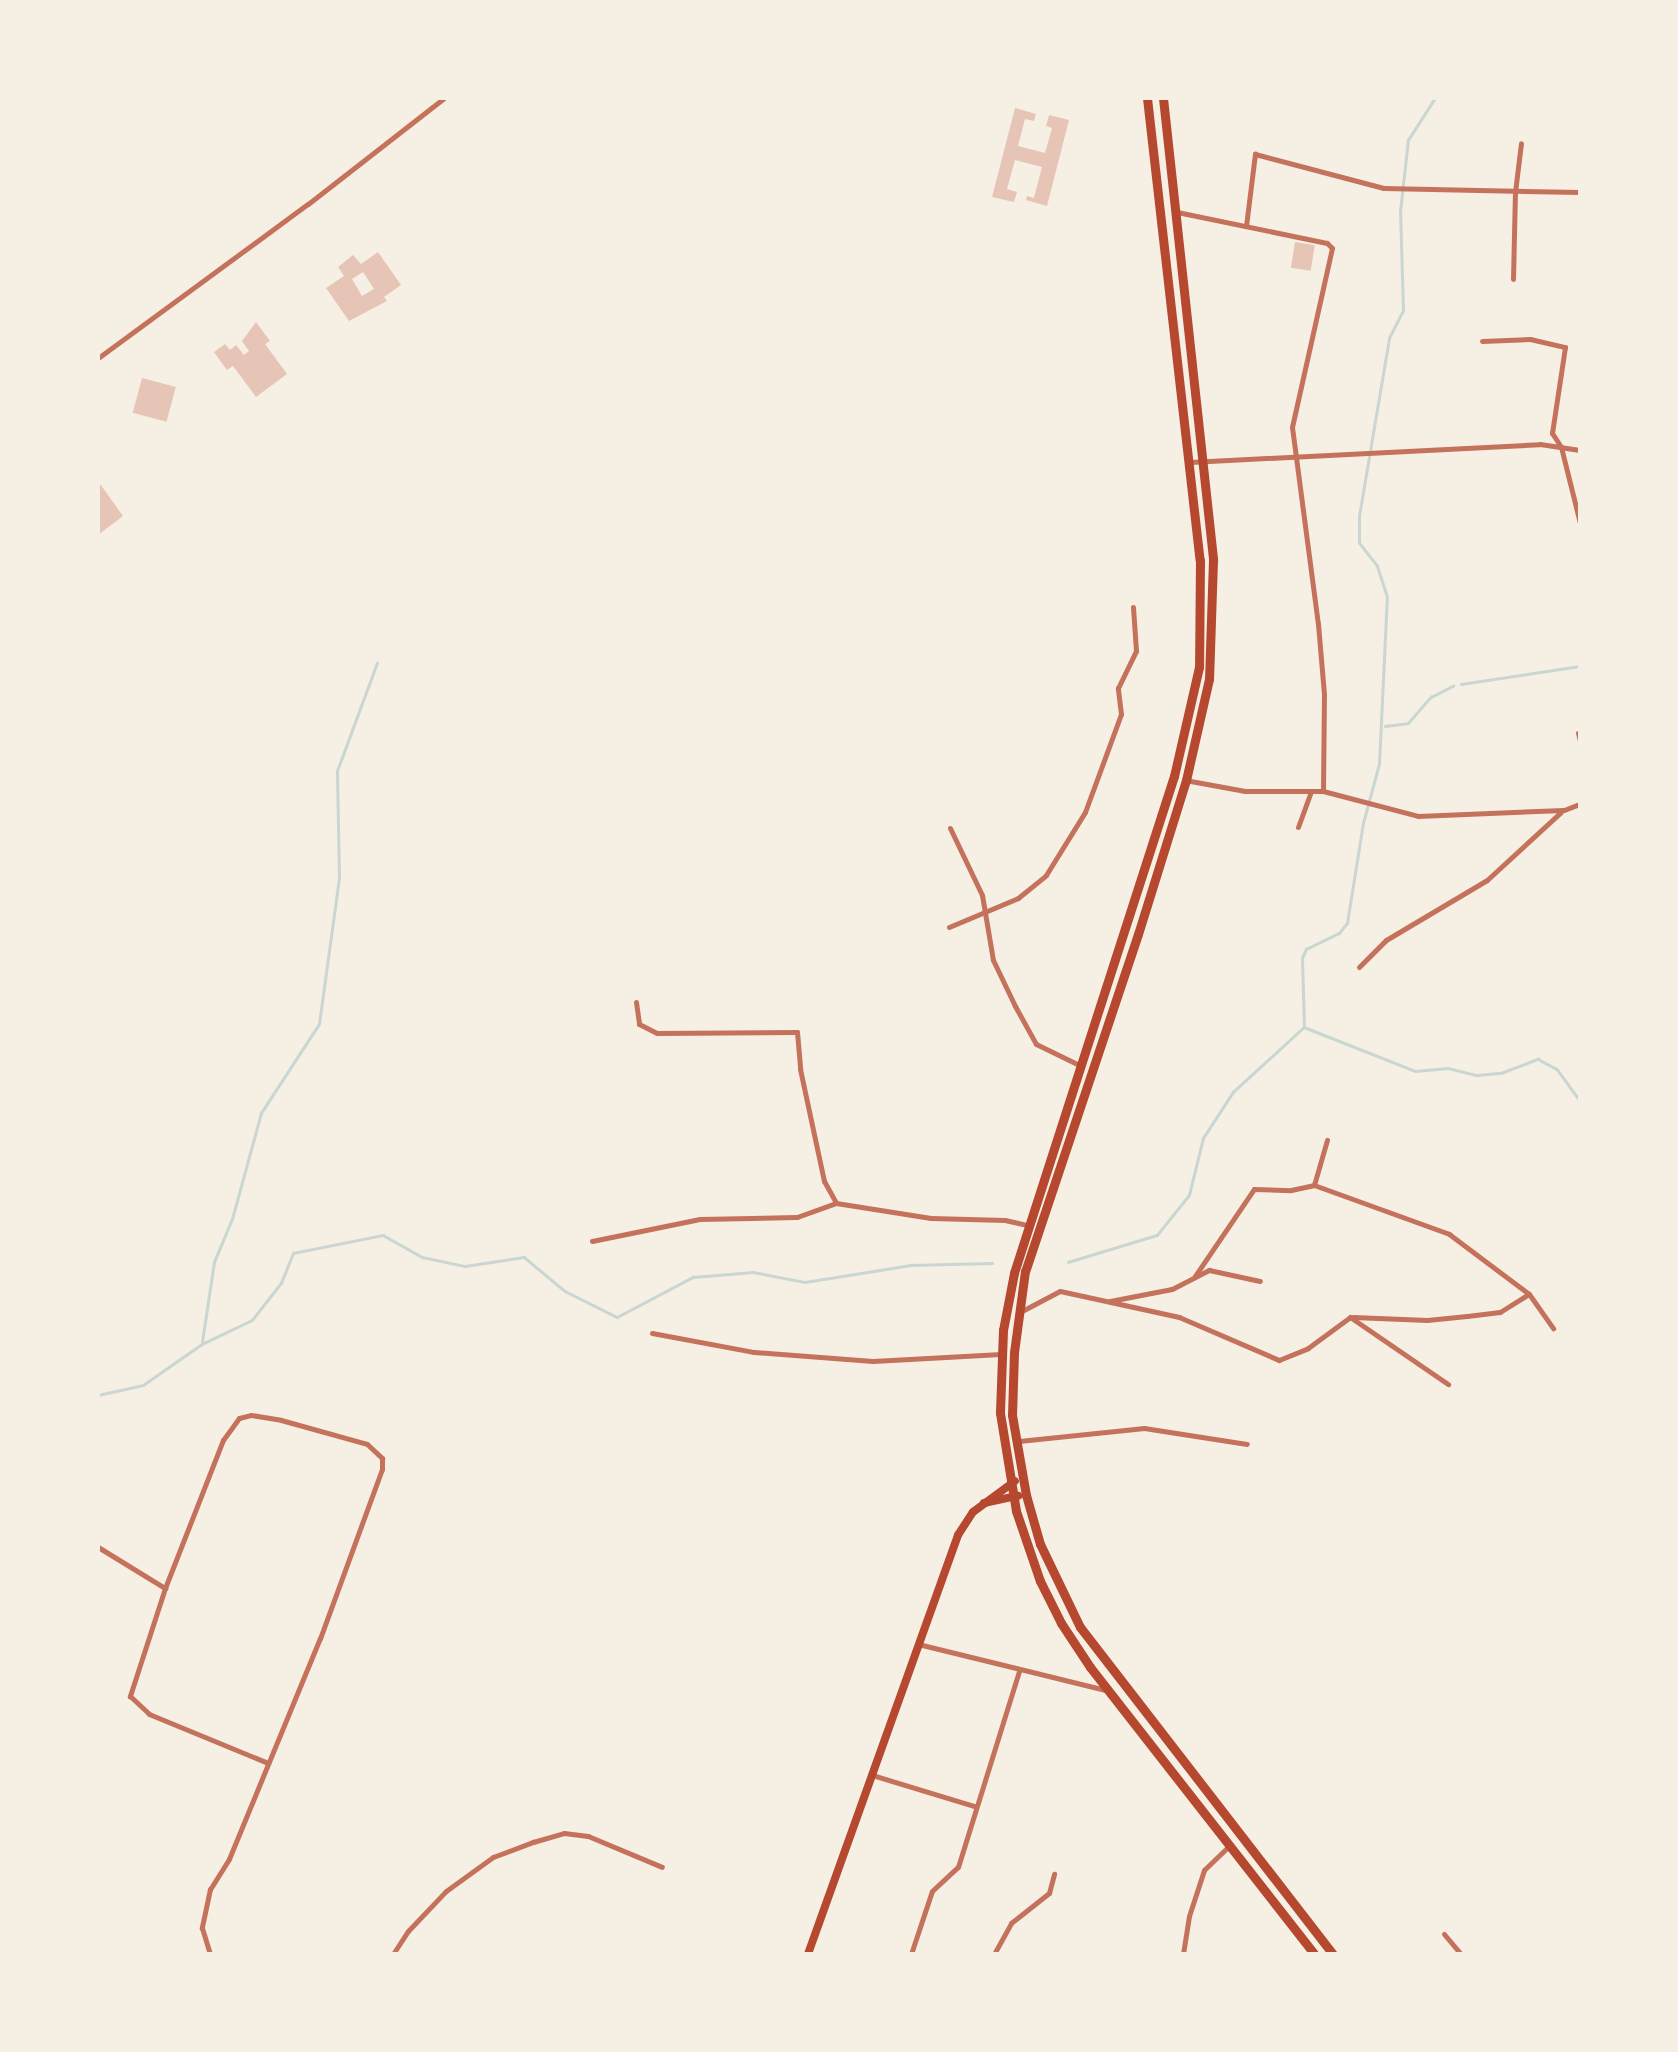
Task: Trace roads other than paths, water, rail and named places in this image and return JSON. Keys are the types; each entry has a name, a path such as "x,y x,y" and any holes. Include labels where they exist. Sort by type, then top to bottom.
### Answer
{"main road":[{"path":"1147,98 1200,560 1201,640 1194,704 1014,1273 1000,1354 1000,1413 1013,1498 1040,1581 1072,1642 1314,1954"},
{"path":"1163,98 1213,560 1214,640 1203,718 1186,780 1025,1270 1012,1392 1016,1442 1026,1495 1048,1563 1089,1640 1333,1954"},
{"path":"1166,262 1180,260"},
{"path":"808,1954 958,1535 984,1504 1010,1482 1023,1479"},
{"path":"984,1504 1026,1495"}],"street":[{"path":"98,358 444,98"},
{"path":"1513,280 1515,192 1521,142"},
{"path":"1246,226 1255,154 1384,188 1580,192"},
{"path":"1174,212 1331,245 1294,408 1294,454 1318,624 1325,712 1323,791"},
{"path":"1482,341 1530,338 1565,347 1551,422 1580,522"},
{"path":"1188,462 1540,444 1580,450"},
{"path":"1580,577 1580,648"},
{"path":"949,927 988,914 1018,898 1046,874 1085,812 1121,714 1118,688 1136,651 1133,607"},
{"path":"1578,733 1580,741"},
{"path":"1174,776 1245,792 1323,791 1400,813 1453,818 1564,810 1580,804"},
{"path":"1298,828 1311,792"},
{"path":"1360,967 1386,940 1487,880 1564,810"},
{"path":"950,828 988,914 993,960 1036,1044 1079,1065"},
{"path":"636,1002 639,1024 656,1033 798,1032 800,1069 824,1180 836,1203"},
{"path":"1314,1186 1327,1140"},
{"path":"1195,1276 1254,1188 1291,1190 1314,1186 1449,1234 1529,1294 1553,1328"},
{"path":"592,1241 700,1219 797,1216 836,1203 931,1218 1004,1220 1028,1226"},
{"path":"1108,1302 1172,1289 1195,1276 1219,1270 1260,1282"},
{"path":"1018,1314 1060,1292 1179,1317 1278,1360 1308,1348 1350,1317 1500,1312 1529,1294"},
{"path":"1350,1317 1448,1384"},
{"path":"652,1333 754,1352 873,1361 1000,1354"},
{"path":"210,1954 202,1928 210,1889 230,1858 320,1638 382,1469 382,1458 368,1444 251,1415 239,1418 224,1440 165,1588 130,1696 149,1714 268,1763"},
{"path":"1016,1442 1144,1428 1247,1444"},
{"path":"98,1546 165,1588"},
{"path":"918,1644 1110,1692"},
{"path":"913,1954 932,1891 958,1868 974,1806 1019,1671"},
{"path":"872,1775 974,1806"},
{"path":"394,1954 408,1930 446,1892 493,1857 533,1842 564,1833 588,1836 662,1867"},
{"path":"1183,1954 1189,1916 1204,1870 1230,1846"},
{"path":"994,1954 1011,1923 1049,1893 1054,1874"},
{"path":"1444,1934 1461,1954"}],"waterway":[{"path":"1068,1262 1157,1235 1189,1195 1203,1138 1233,1092 1304,1027 1302,958 1306,949 1339,933 1347,923 1363,823 1379,764 1387,597 1377,566 1359,543 1359,516 1389,338 1403,311 1400,212 1408,140 1435,98"},
{"path":"202,1342 214,1262 232,1219 261,1113 319,1024 339,878 337,771 377,663"},
{"path":"1461,684 1580,666"},
{"path":"1385,726 1408,723 1431,697 1453,686"},
{"path":"1304,1027 1415,1071 1448,1068 1477,1075 1501,1073 1538,1059 1557,1069 1580,1101"},
{"path":"98,1395 143,1385 202,1344 252,1320 281,1283 293,1253 383,1235 422,1257 465,1266 524,1257 565,1291 617,1317 693,1277 753,1272 805,1282 911,1265 992,1263"}]}
